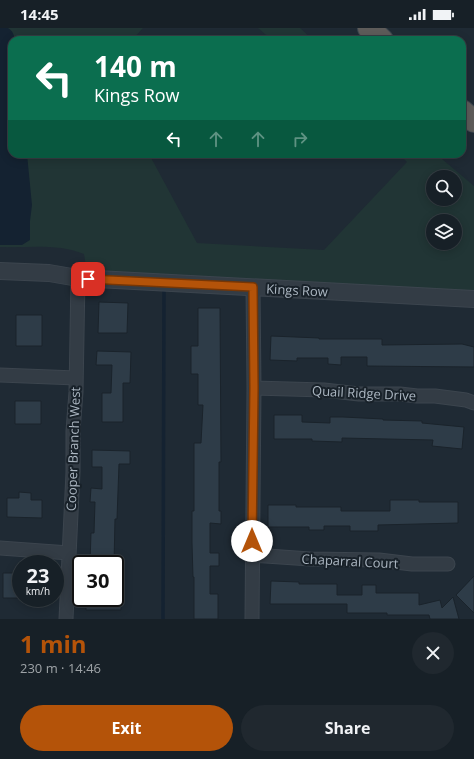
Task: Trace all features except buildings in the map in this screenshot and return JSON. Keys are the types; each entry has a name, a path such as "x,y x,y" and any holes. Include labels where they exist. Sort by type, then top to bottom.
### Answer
{"highway":[{"path":"369,28 378,36"},
{"path":"466,114 474,121"}],"street":[{"name":"Kings Row","path":"0,271 49,274 78,278 474,299"},
{"name":"Cooper Branch West","path":"66,619 73,472 78,278"},
{"path":"252,619 254,388 253,287"},
{"path":"0,375 76,378"},
{"name":"Quail Ridge Drive","path":"254,388 324,390 359,394 435,396 474,402"},
{"path":"0,548 69,553"},
{"name":"Chaparral Court","path":"252,555 310,559 379,560 412,564 448,564"}],"green space":[{"path":"0,28 143,28 136,36 8,36 8,158 151,158 197,243 324,250 407,162 403,158 441,158 455,170 426,170 426,206 462,206 462,176 474,186 474,299 88,279 84,254 63,248 0,247"},
{"path":"258,28 300,28 309,36 267,36"}],"water":[{"path":"0,28 8,28 14,36 8,36 8,158 27,158 32,205 30,240 22,245 0,245"}],"waterway":[{"path":"163,619 164,290"}],"route":[{"path":"88,279 253,287 254,388 252,541"}]}
